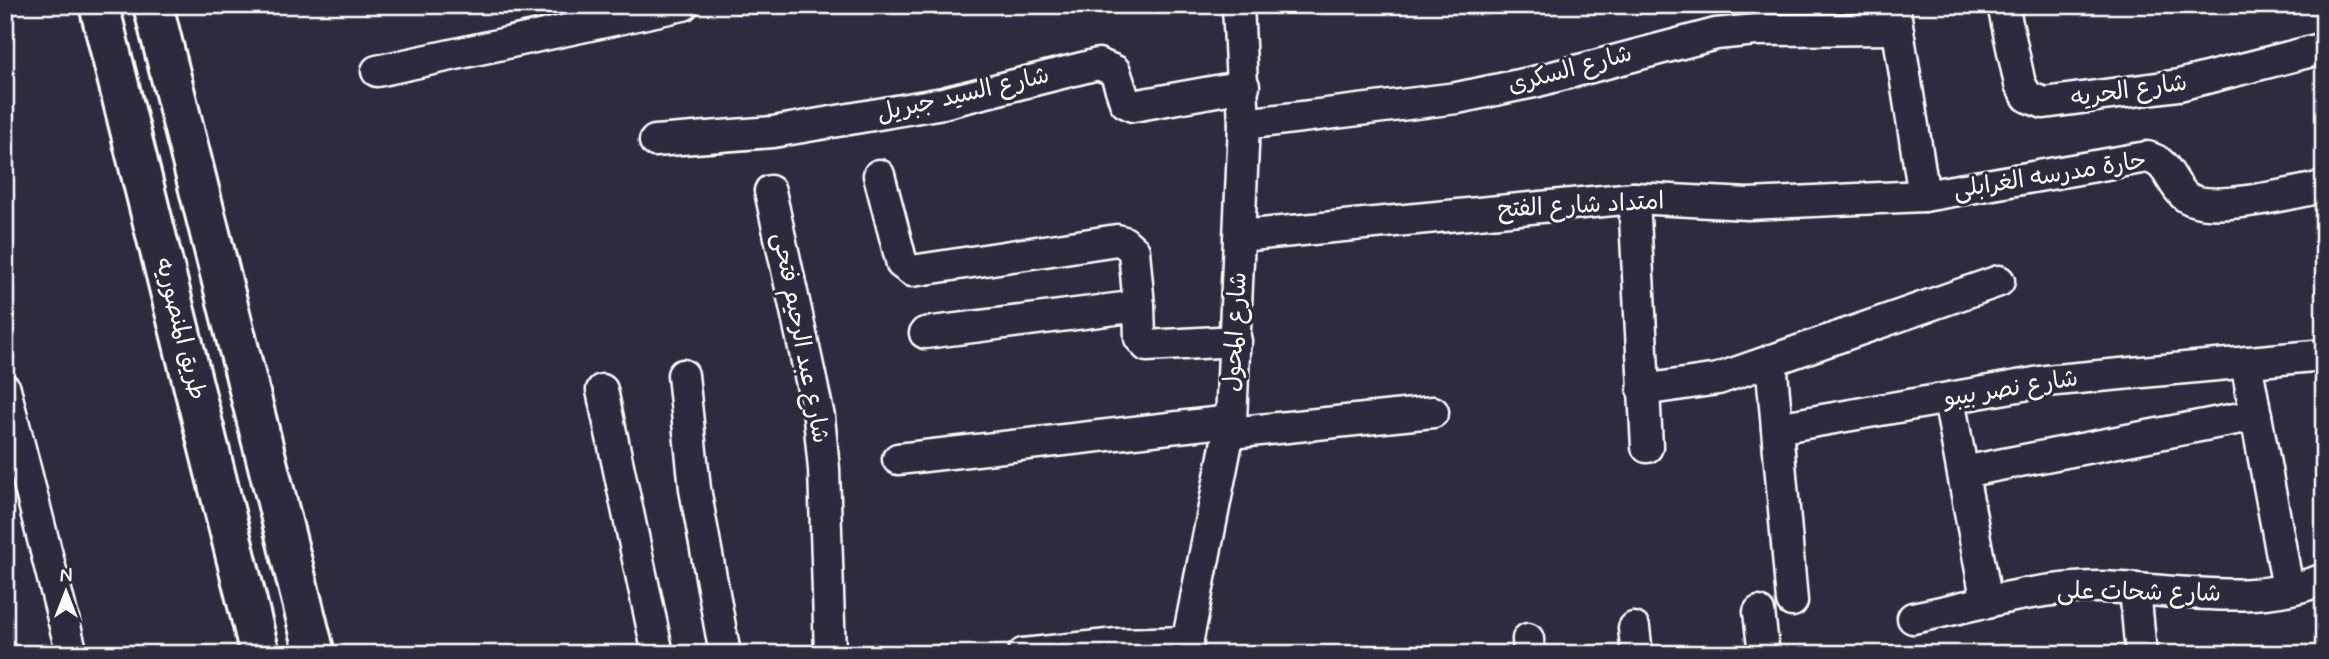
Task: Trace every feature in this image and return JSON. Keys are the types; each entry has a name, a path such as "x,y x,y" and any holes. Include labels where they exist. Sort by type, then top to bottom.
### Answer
{"main road":[{"name":"طريق المنصوريه","path":"99,5 260,654"},
{"name":"طريق المنصوريه","path":"153,5 314,654"},
{"path":"187,356 236,345"}],"street":[{"path":"377,71 683,5"},
{"name":"شارع المحول","path":"1186,648 1231,427 1244,124 1238,5"},
{"name":"شارع الحريه","path":"2003,5 2021,84 2028,97 2045,103 2179,85 2324,48"},
{"path":"1895,17 1924,196"},
{"name":"شارع السكرى","path":"1244,124 1457,98 1534,82 1716,34 1895,17"},
{"name":"شارع السيد جبريل","path":"654,141 773,132 943,103 1098,64 1115,71 1125,102 1133,106 1244,86"},
{"name":"حارة مدرسه الغرابلى","path":"1924,196 2147,157 2163,163 2183,194 2197,203 2224,203 2324,187"},
{"path":"879,175 902,264 912,271 1117,240 1124,242 1134,251 1140,338 1147,346 1236,341"},
{"name":"شارع عبد الرحيم فتحى","path":"770,191 819,417 824,469 830,654"},
{"name":"امتداد شارع الفتح","path":"1240,236 1634,198 1748,204 1924,196"},
{"path":"1634,198 1647,447"},
{"path":"1643,390 1718,379 1999,281"},
{"path":"925,333 1139,306"},
{"name":"شارع نصر بيبو","path":"1777,428 2046,381 2324,355"},
{"path":"1771,360 1791,601"},
{"path":"2246,362 2288,588"},
{"path":"683,375 695,489 725,654"},
{"path":"5,390 72,654"},
{"path":"602,390 658,654"},
{"path":"1949,399 1987,603"},
{"path":"898,459 1231,427 1433,412"},
{"path":"1963,472 2256,415"},
{"name":"شارع شحات على","path":"1913,618 2058,589 2246,594 2324,579"},
{"path":"2135,589 2141,654"},
{"path":"1759,612 1763,654"},
{"path":"1023,654 1117,644 1186,648"}]}
